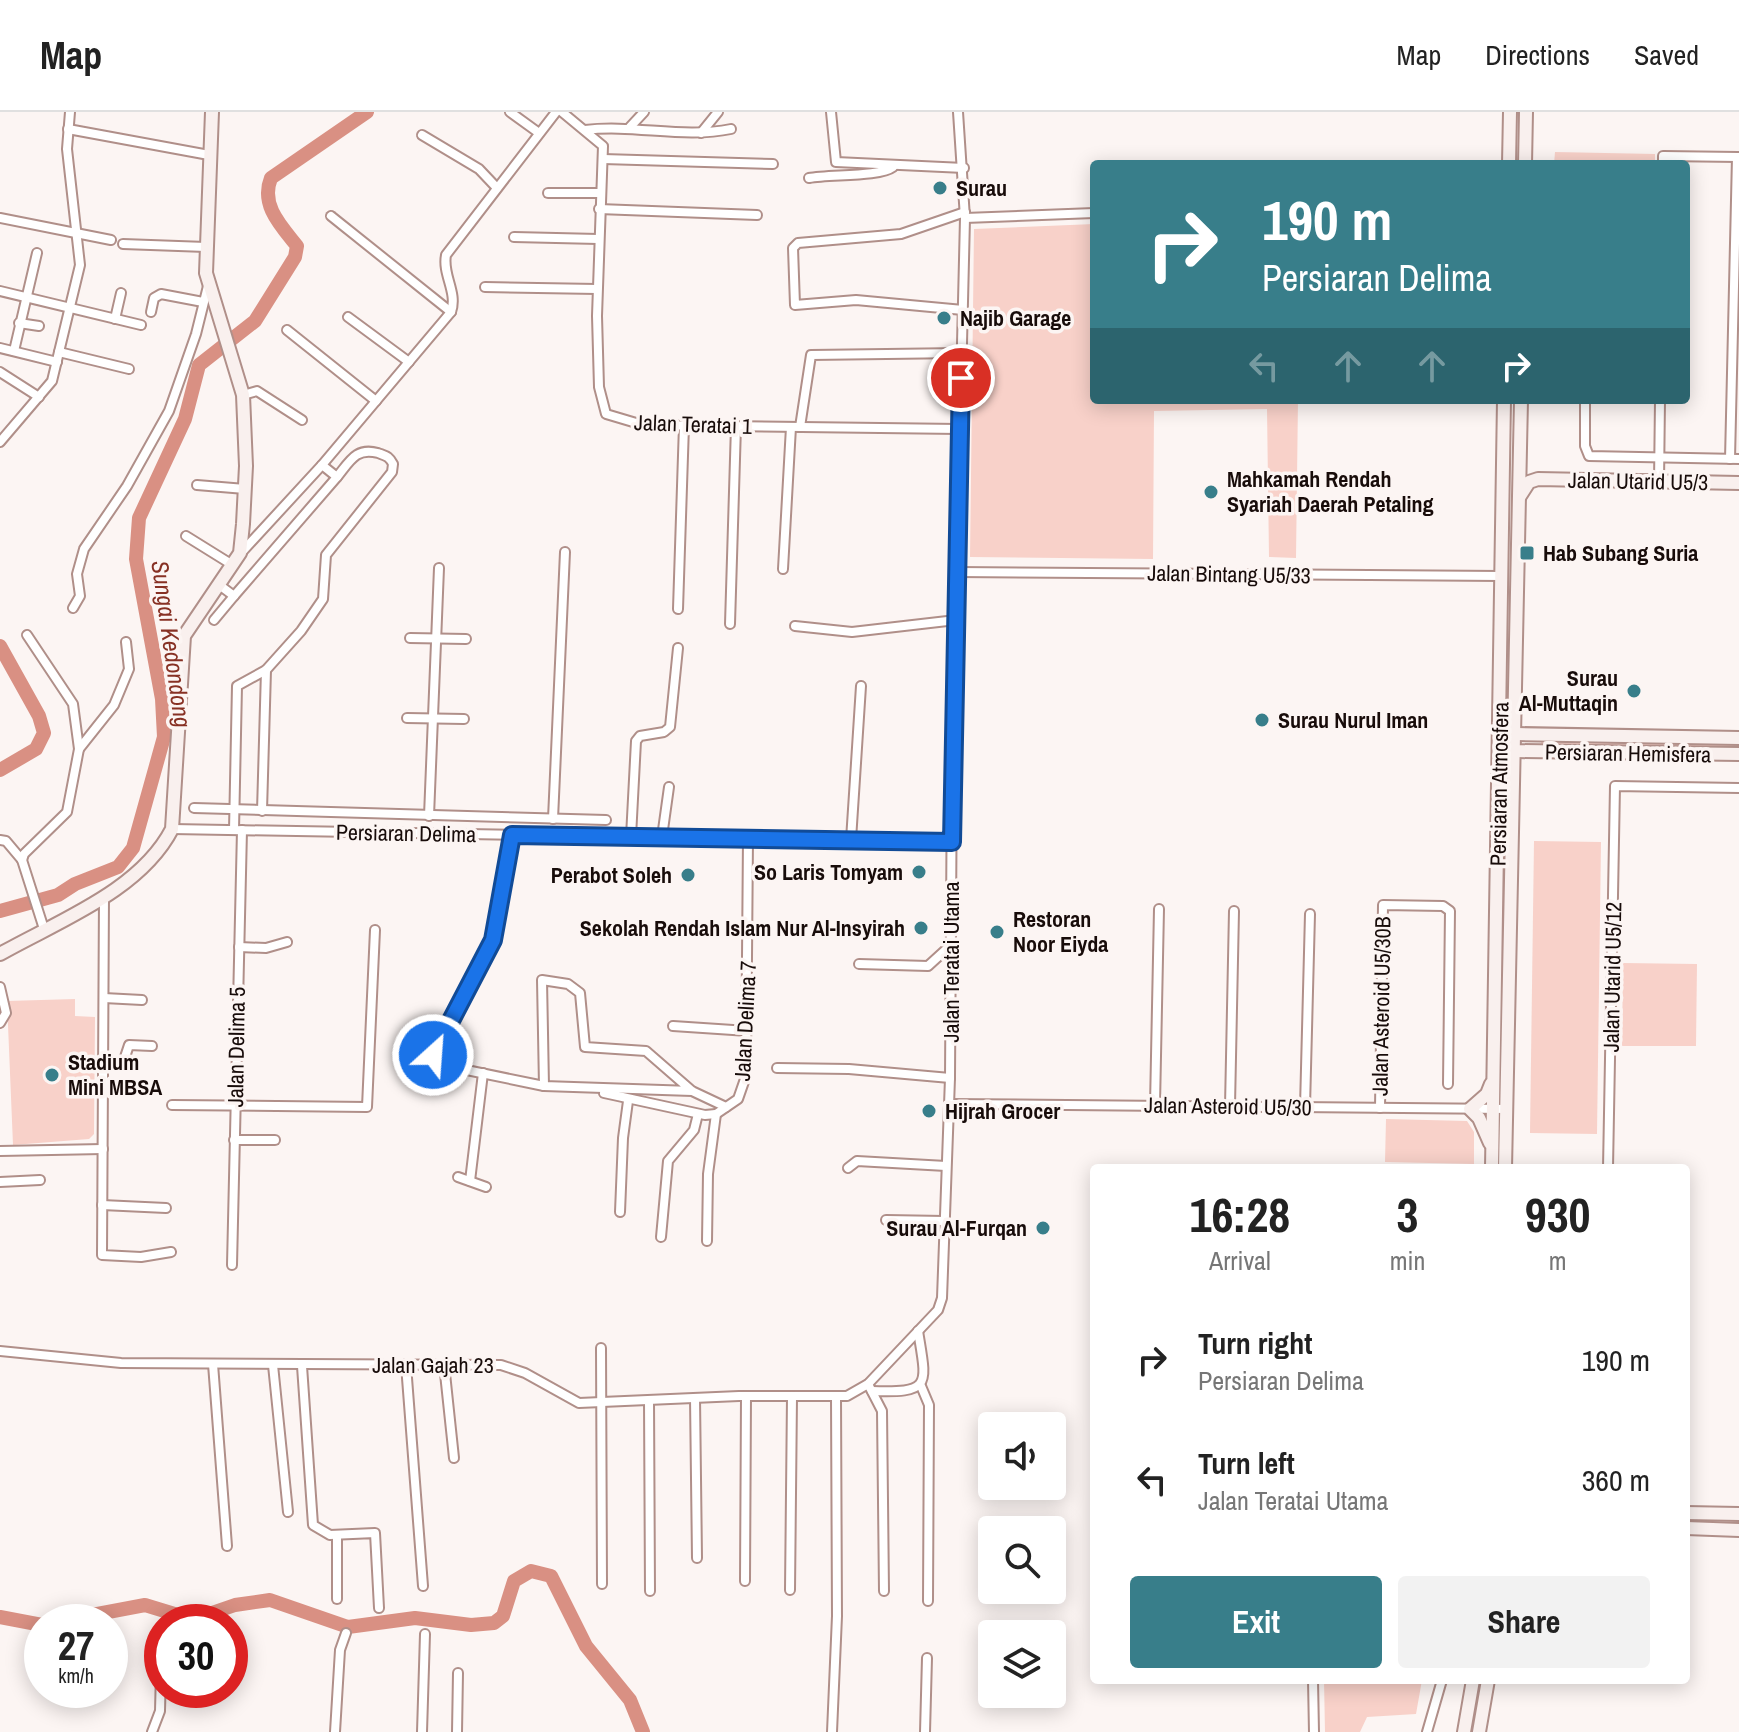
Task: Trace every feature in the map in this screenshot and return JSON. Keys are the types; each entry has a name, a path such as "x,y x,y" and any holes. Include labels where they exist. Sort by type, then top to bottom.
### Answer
{"street":[{"path":"0,442 52,381 80,265 68,129 70,112"},
{"path":"73,608 80,596 77,574 84,549 127,486 169,411 203,302 207,279 212,112"},
{"path":"510,112 539,133"},
{"path":"0,954 104,895 157,854 172,829 184,636 240,553 322,465 451,312 454,297 445,266 446,255 539,133 559,112 601,143 603,159 773,164"},
{"path":"630,127 644,112"},
{"path":"701,133 718,112"},
{"path":"831,112 836,162 964,168"},
{"name":"Jalan Teratai Utama","path":"943,1284 950,1078 965,215 958,112"},
{"path":"1509,160 1510,112"},
{"path":"1525,160 1526,112"},
{"path":"585,130 630,127 701,133 731,129"},
{"path":"68,129 209,155"},
{"path":"422,135 479,169 497,188"},
{"path":"1585,404 1585,446 1589,456 1734,459 1738,157 1663,160"},
{"name":"Jalan Teratai 1","path":"603,159 597,289 599,387 606,414 643,425 959,429"},
{"path":"809,178 838,173 884,172 894,166"},
{"path":"548,193 600,193"},
{"path":"599,209 757,215"},
{"path":"963,310 856,300 795,305 793,248 798,243 901,234 965,215 1090,213"},
{"path":"331,216 451,312"},
{"path":"0,218 111,240"},
{"path":"514,237 598,239"},
{"path":"123,244 206,247"},
{"path":"14,351 37,253"},
{"path":"207,279 243,395 245,489 240,553"},
{"path":"485,287 597,289"},
{"path":"0,291 141,325"},
{"path":"115,319 121,293"},
{"path":"151,312 157,294 203,302"},
{"path":"348,317 409,362"},
{"path":"19,323 39,326"},
{"path":"287,330 376,401"},
{"path":"0,348 57,362"},
{"path":"59,352 129,369"},
{"path":"783,569 795,427 811,355 962,353"},
{"path":"0,372 39,397"},
{"path":"243,395 257,391 302,420"},
{"name":"Persiaran Atmosfera","path":"1492,1164 1504,404"},
{"name":"Persiaran Atmosfera","path":"1505,1164 1521,404"},
{"path":"1659,482 1660,404"},
{"path":"678,609 684,425"},
{"path":"730,624 736,426"},
{"path":"214,620 361,451 384,455 393,464 392,472 326,555 323,599 266,670 262,811"},
{"path":"1520,458 1524,468 1538,479 1523,489 1520,499"},
{"path":"322,465 337,477"},
{"name":"Jalan Utarid U5/3","path":"1538,479 1739,483"},
{"path":"197,485 245,489"},
{"path":"186,536 231,564"},
{"path":"553,819 565,552"},
{"path":"429,816 439,568"},
{"name":"Jalan Bintang U5/33","path":"957,572 1501,576"},
{"path":"1501,576 1512,592 1518,650"},
{"path":"217,583 234,596"},
{"path":"795,626 852,632 956,620"},
{"path":"22,860 24,854 67,812 79,749 73,704 27,635"},
{"path":"410,638 466,639"},
{"path":"79,749 114,705 129,669 126,642"},
{"path":"631,837 636,741 640,736 664,732 670,727 678,648"},
{"path":"1497,827 1514,742 1503,715 1502,669"},
{"name":"Jalan Delima 5","path":"232,1265 239,947 238,830 234,810 237,686 266,670"},
{"path":"851,840 861,686"},
{"path":"407,718 464,719"},
{"name":"Persiaran Hemisfera","path":"1514,742 1739,738"},
{"name":"Persiaran Hemisfera","path":"1514,742 1739,754"},
{"name":"Jalan Utarid U5/12","path":"1608,1164 1615,786 1739,788"},
{"path":"662,837 669,787"},
{"path":"194,808 606,820"},
{"name":"Persiaran Delima","path":"172,829 952,842"},
{"path":"512,835 493,940 433,1055 452,1067 544,1086 692,1091"},
{"name":"Jalan Delima 7","path":"716,1114 738,1099 743,1089 748,1031 748,838"},
{"path":"0,840 6,841 22,860 44,929"},
{"path":"104,895 102,1255 141,1257 171,1252"},
{"name":"Jalan Asteroid U5/30B","path":"1380,1108 1383,905 1443,906 1450,911 1448,1084"},
{"path":"1155,1105 1159,909"},
{"path":"1230,1106 1234,911"},
{"path":"1305,1107 1310,914"},
{"path":"172,1105 367,1107 375,930"},
{"path":"239,947 266,948 287,942"},
{"path":"859,964 928,966 951,945"},
{"path":"544,1086 540,987 545,978 568,984 580,993 585,1047 646,1051 692,1091 726,1107"},
{"path":"0,987 6,1013 0,1023"},
{"path":"104,998 142,1000"},
{"path":"673,1026 748,1031"},
{"path":"103,1066 122,1066 129,1045 152,1046"},
{"path":"777,1068 849,1069 950,1078"},
{"path":"470,1181 483,1073"},
{"path":"1492,1149 1479,1118 1470,1109 1487,1094 1494,1079"},
{"path":"595,1089 628,1101 698,1114 716,1114 708,1174 707,1241"},
{"path":"620,1212 628,1101"},
{"name":"Jalan Asteroid U5/30","path":"949,1104 1508,1109"},
{"path":"661,1237 670,1155 694,1130 698,1114"},
{"path":"234,1140 275,1140"},
{"path":"0,1151 103,1149"},
{"path":"848,1168 857,1161 946,1166"},
{"path":"458,1177 486,1187"},
{"path":"0,1182 40,1180"},
{"path":"102,1205 166,1208"},
{"path":"886,1220 944,1221"},
{"name":"Jalan Gajah 23","path":"0,1351 121,1363 302,1366 444,1364 515,1368 571,1400 601,1404 746,1396 836,1397 853,1395 870,1388 941,1304 943,1284"},
{"path":"918,1331 924,1376 921,1386 929,1405 928,1601"},
{"path":"601,1348 602,1584"},
{"path":"213,1364 227,1546"},
{"path":"444,1364 454,1458"},
{"path":"273,1365 288,1512"},
{"path":"406,1365 423,1586"},
{"path":"302,1366 311,1518 317,1531 337,1536 376,1534 379,1608"},
{"path":"870,1388 915,1390 921,1386"},
{"path":"870,1388 882,1411 886,1501 884,1591"},
{"path":"745,1581 746,1396"},
{"path":"790,1590 792,1397"},
{"path":"832,1732 837,1616 836,1397"},
{"path":"695,1398 697,1558"},
{"path":"649,1401 650,1591"},
{"path":"1690,1513 1739,1514"},
{"path":"1690,1528 1739,1530"},
{"path":"337,1536 337,1599"},
{"path":"335,1732 340,1650 346,1633"},
{"path":"422,1732 425,1634"},
{"path":"925,1732 927,1658"},
{"path":"457,1732 458,1673"},
{"path":"1313,1684 1314,1732"},
{"path":"1427,1732 1441,1684"},
{"path":"1464,1732 1472,1684"},
{"path":"1479,1732 1487,1684"},
{"path":"152,1732 160,1708"}],"shaded area":[{"path":"1555,152 1655,154 1655,160 1554,160"},
{"path":"1090,224 1090,404 1298,404 1296,558 1269,557 1267,409 1154,411 1153,559 970,557 974,229"},
{"path":"1542,740 1735,745 1737,748 1540,745"},
{"path":"1534,841 1601,842 1597,1134 1530,1133"},
{"path":"1623,963 1697,964 1696,1046 1622,1046"},
{"name":"Stadium Mini MBSA","path":"75,999 75,1016 95,1017 94,1134 89,1139 13,1145 7,1001"},
{"path":"1386,1119 1467,1121 1474,1132 1474,1164 1385,1162"},
{"path":"1324,1684 1421,1684 1416,1714 1367,1717 1360,1732 1325,1732"}],"waterway":[{"name":"Sungai Kedondong","path":"0,911 58,895 75,884 118,867 133,848 164,737 162,699 136,559 139,518 185,419 199,365 255,321 295,257 297,246 270,206 268,188 271,178 367,112"},
{"path":"0,646 39,716 44,733 36,749 0,770"},
{"path":"128,1608 145,1605 181,1616 206,1615 235,1605 270,1600 348,1627 415,1618 471,1625 494,1623 503,1616 514,1581 531,1571 551,1576 586,1646 630,1700 643,1732"},
{"path":"0,1617 24,1622"}],"place":[{"name":"Surau","path":"940,188"},
{"name":"Najib Garage","path":"944,318"},
{"name":"Mahkamah Rendah Syariah Daerah Petaling","path":"1211,492"},
{"name":"Hab Subang Suria","path":"1527,553"},
{"name":"Surau Al-Muttaqin","path":"1634,691"},
{"name":"Surau Nurul Iman","path":"1262,720"},
{"name":"So Laris Tomyam","path":"919,872"},
{"name":"Perabot Soleh","path":"688,875"},
{"name":"Sekolah Rendah Islam Nur Al-Insyirah","path":"921,928"},
{"name":"Restoran Noor Eiyda","path":"997,932"},
{"name":"Stadium Mini MBSA","path":"52,1075"},
{"name":"Hijrah Grocer","path":"929,1111"},
{"name":"Surau Al-Furqan","path":"1043,1228"}],"route":[{"path":"433,1055 493,940 512,835 952,842 961,378"}]}
